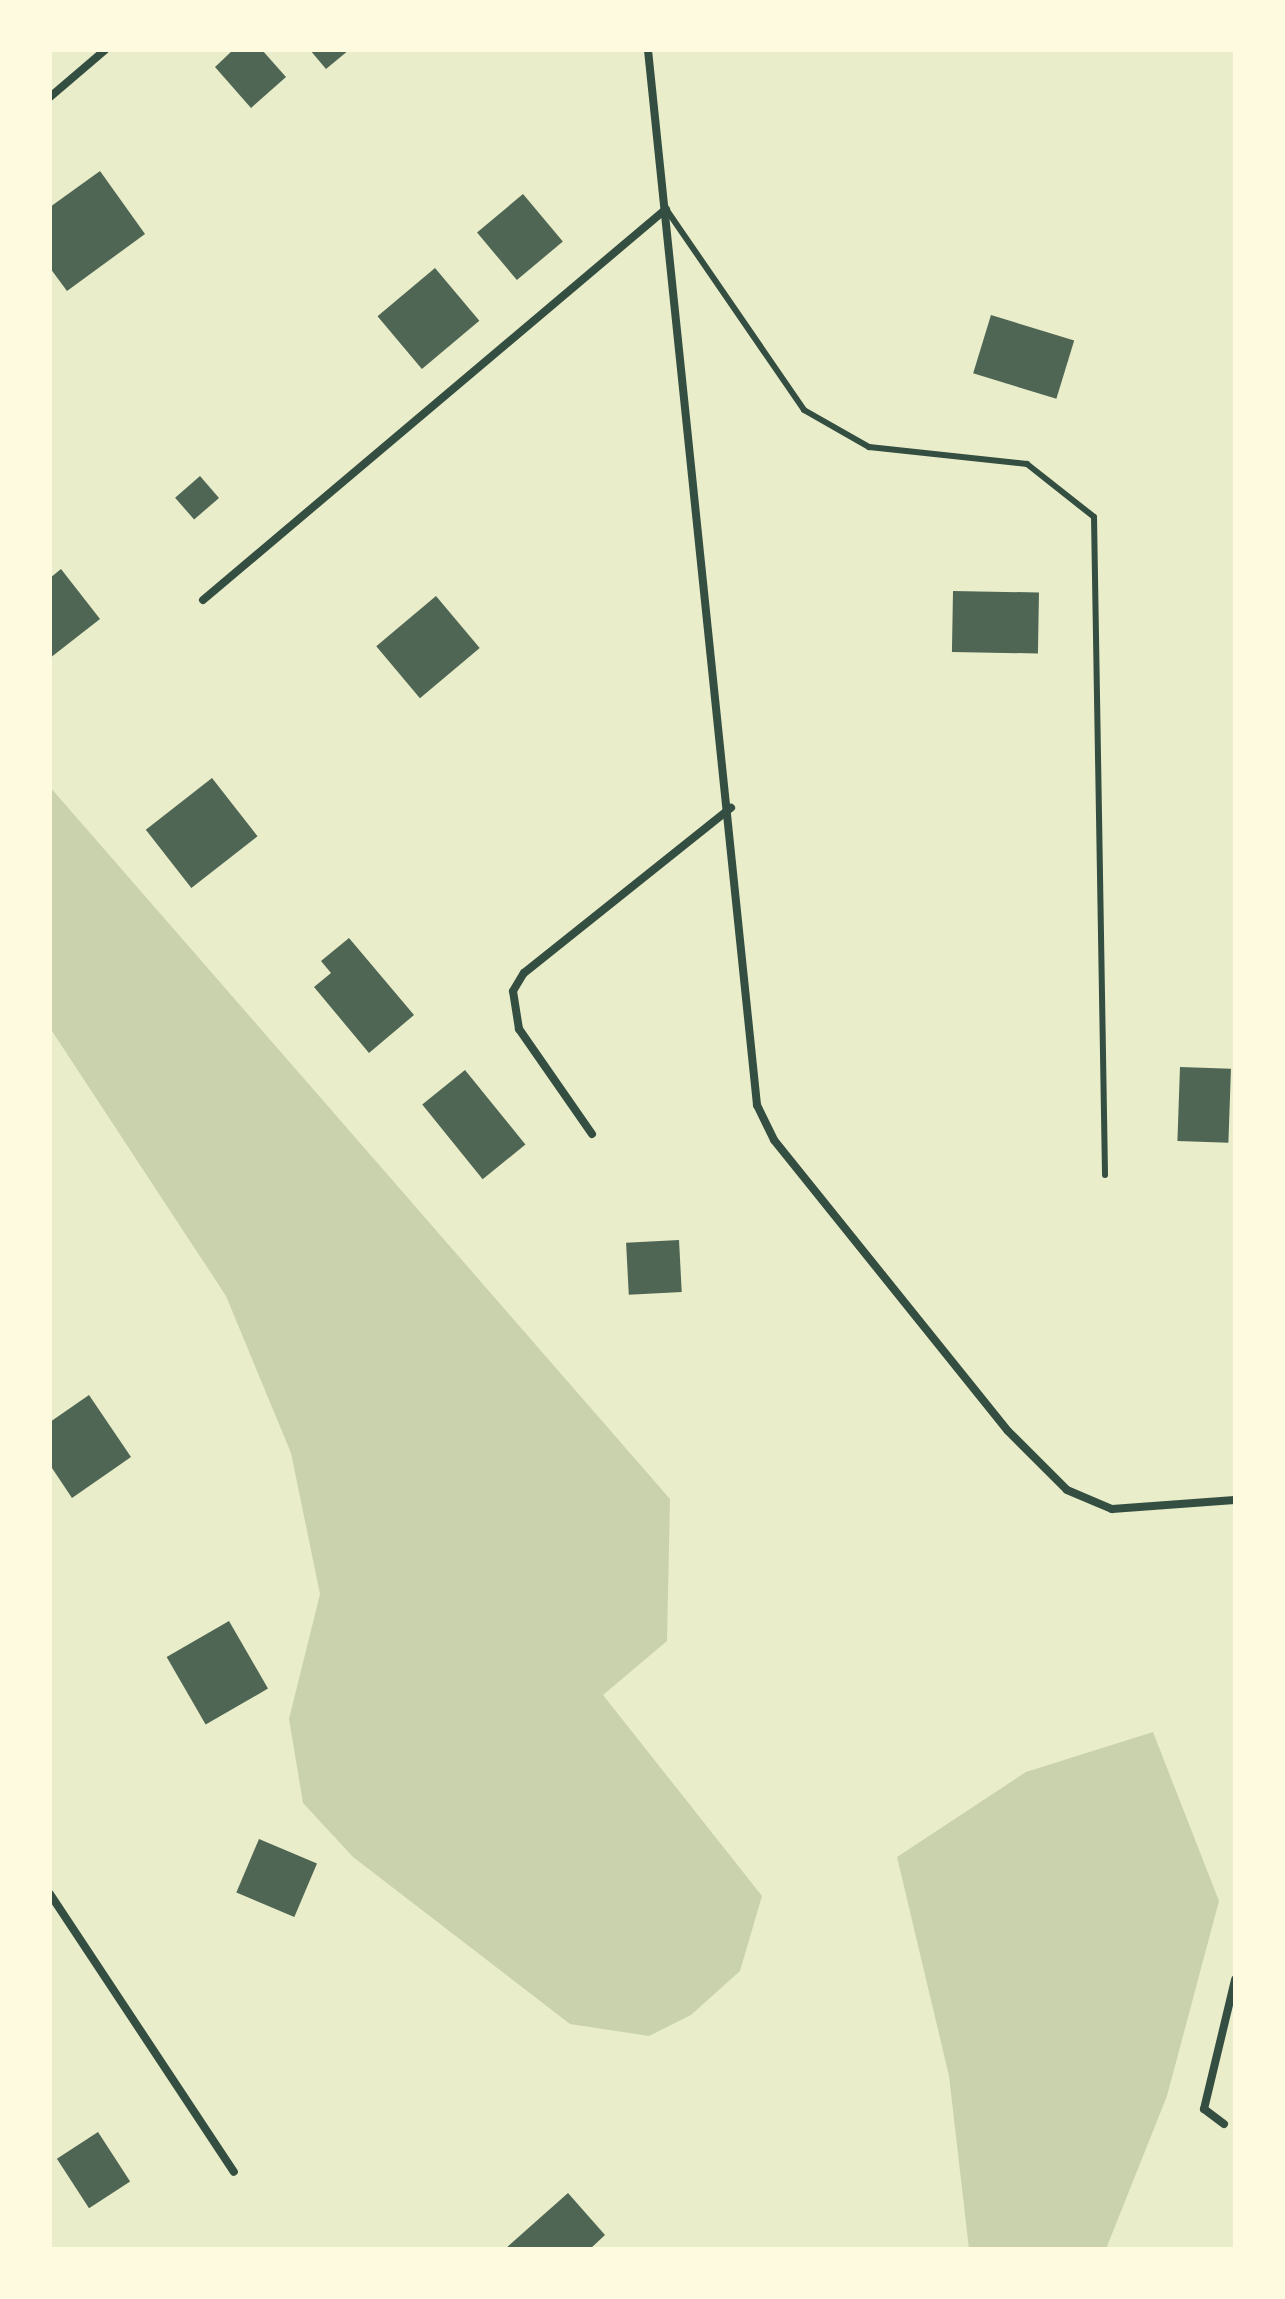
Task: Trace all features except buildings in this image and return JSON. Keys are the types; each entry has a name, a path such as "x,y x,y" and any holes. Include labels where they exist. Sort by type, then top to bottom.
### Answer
{"street":[{"path":"50,97 105,50"},
{"path":"648,50 731,808 746,1025 757,1105 774,1140 1008,1431 1067,1490 1112,1509 1235,1500"},
{"path":"203,600 666,209"},
{"path":"592,1134 519,1029 513,991 524,973 731,808"},
{"path":"50,1894 234,2172"},
{"path":"1224,2124 1204,2109 1235,1980"}],"lane":[{"path":"666,209 804,410 869,447 1027,464 1094,517 1105,1175"},
{"path":"1224,2124 1235,2128"}],"green space":[{"path":"50,787 670,1499 667,1641 603,1695 762,1896 740,1971 691,2015 649,2036 570,2024 353,1857 303,1803 289,1719 320,1594 291,1453 226,1296 50,1028"},
{"path":"1153,1732 1219,1901 1167,2096 1106,2249 969,2249 949,2076 897,1857 1026,1772"}]}
